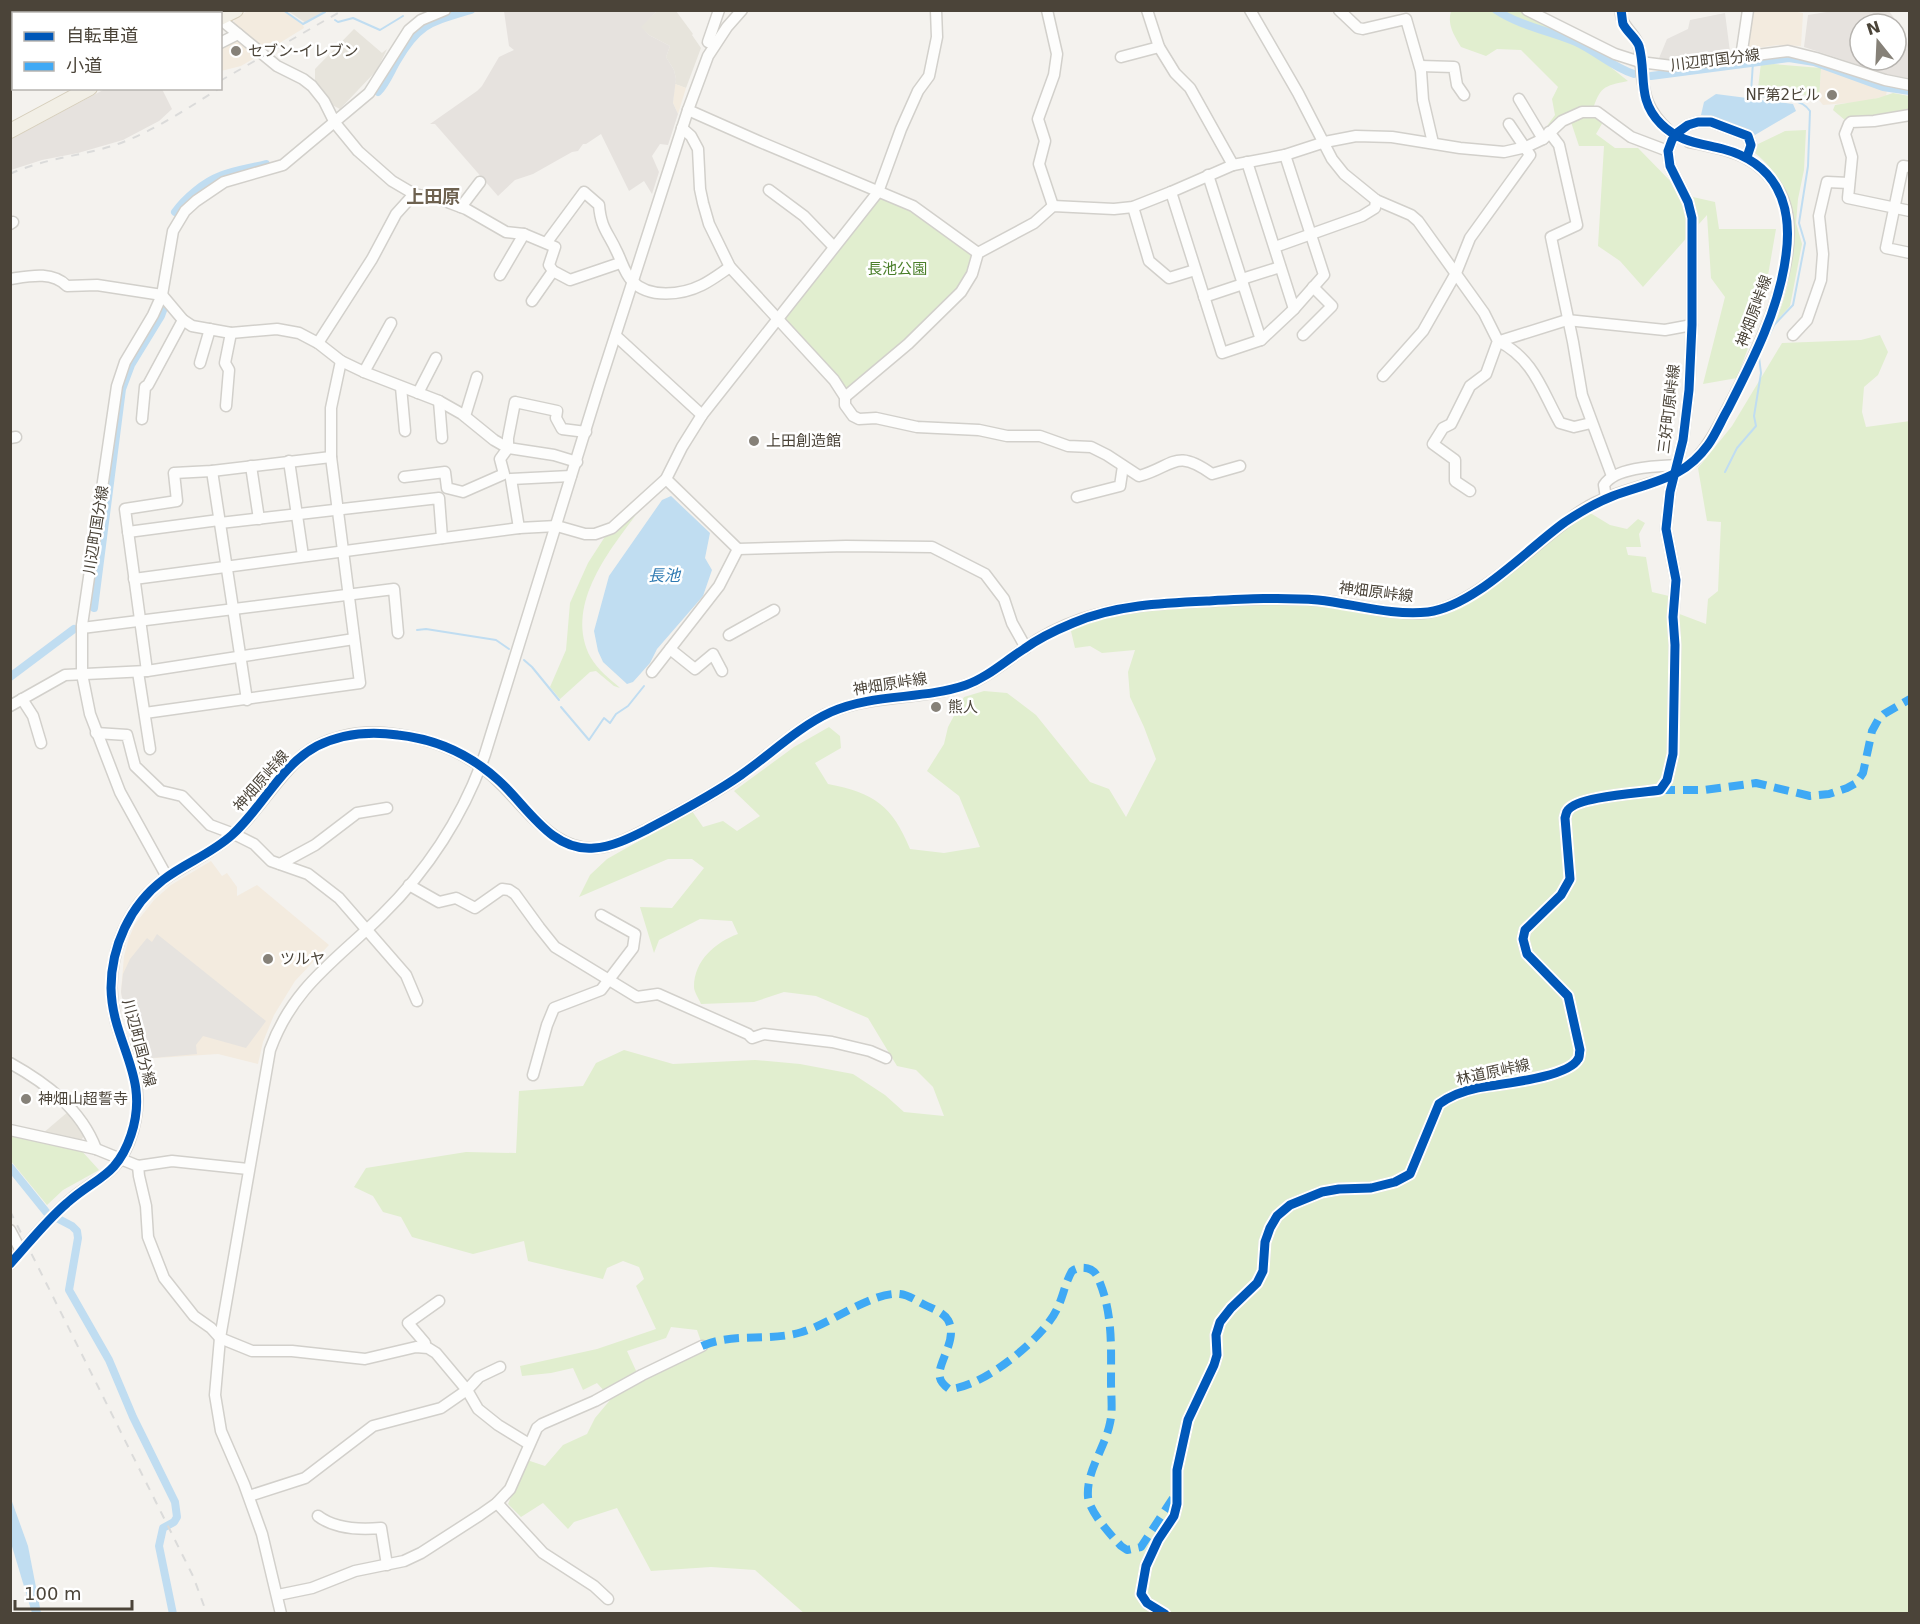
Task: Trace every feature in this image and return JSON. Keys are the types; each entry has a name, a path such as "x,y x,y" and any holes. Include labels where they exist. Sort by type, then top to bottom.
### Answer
{"main road":[{"path":"222,18 236,10"},
{"path":"10,131 86,90"}],"street":[{"name":"川辺町国分線","path":"121,1159 134,1126 138,1100 134,1071 114,1015 111,980 113,962 123,931 134,911 149,892 167,877 120,792 96,734 82,674 82,628 117,386 125,362 162,295 173,231 185,211 202,196 224,182 283,165 369,93 409,30 421,20 445,10"},
{"path":"708,42 719,10"},
{"path":"134,579 519,528 557,526 585,534 612,528 666,479 702,415 878,192 901,129 918,91 929,76 936,38 936,10"},
{"path":"1047,10 1057,54 1054,75 1038,119 1045,141 1039,164 1053,207"},
{"path":"1147,10 1159,47 1175,73 1190,88 1233,165"},
{"path":"1250,10 1332,159 1344,174 1376,200 1411,215 1418,221 1484,313 1499,341 1529,366 1539,379 1560,423 1574,427 1591,423"},
{"path":"1339,10 1358,28 1363,29 1406,19 1420,66 1423,100 1433,143"},
{"path":"1621,10 1623,24 1638,42 1647,105 1655,118 1669,131"},
{"path":"1741,57 1748,10"},
{"name":"川辺町国分線","path":"1527,11 1607,50 1640,62 1672,66 1779,51 1797,52 1886,80 1910,85"},
{"path":"281,1614 262,1534 249,1496 225,1442 217,1413 215,1385 220,1338 268,1059 284,1018 307,985 367,929 409,885 452,825 481,766 688,110 708,56 736,13"},
{"path":"222,21 277,66 312,86 324,101 335,123 358,151 392,181 414,194 461,207 506,232 524,234 547,242 555,247 549,265 554,271 570,280 620,264"},
{"path":"222,43 238,34"},
{"path":"1121,57 1159,47"},
{"path":"1420,66 1454,67 1457,85 1464,95"},
{"path":"1519,99 1546,136 1559,145 1577,225 1551,237 1582,395 1612,476"},
{"path":"688,110 878,192 889,194 913,206 978,253"},
{"path":"845,397 908,344 961,292 972,274 978,253 1034,223 1053,207 1114,209 1133,207 1233,165 1285,155 1324,142 1369,135 1504,152 1526,147 1546,136 1562,121 1590,110 1597,112 1637,140 1668,151 1672,140 1682,129 1692,124 1704,121 1741,132 1748,136 1751,145 1747,157"},
{"path":"1910,115 1848,124 1845,134 1852,157 1848,198 1910,211"},
{"path":"1383,376 1423,331 1456,273 1470,238 1530,155 1509,124"},
{"path":"682,128 691,136 698,149 703,203 709,224 730,267 834,380 845,397 845,405 853,416 876,418 917,427 979,430 1007,436 1040,436 1068,446 1091,447 1139,476 1172,460 1182,458 1212,474 1240,466"},
{"name":"神畑原峠線","path":"1689,142 1747,157 1768,176 1778,189 1784,201 1788,231 1783,277 1774,306 1744,379 1707,447 1694,461"},
{"name":"三好町原峠線","path":"1660,790 1667,780 1673,754 1675,645 1673,617 1676,580 1666,529 1670,492 1683,440 1689,390 1692,325 1692,218 1688,202 1670,166 1668,151"},
{"path":"1172,192 1222,353 1261,339 1294,309 1324,275 1285,155"},
{"path":"1247,162 1294,309"},
{"path":"1910,167 1903,166 1886,248 1910,254"},
{"path":"1208,175 1261,339"},
{"path":"461,207 480,182"},
{"path":"1793,335 1807,320 1821,280 1823,254 1820,216 1827,182 1849,183"},
{"path":"769,190 804,216 834,247"},
{"path":"547,242 584,192 599,205 601,223 619,255 620,264 633,281 645,290 656,293 673,293 701,285 730,267"},
{"path":"318,343 372,260 396,214 414,194"},
{"path":"1275,247 1371,212 1375,208 1376,200"},
{"path":"1133,207 1149,261 1169,278 1195,270"},
{"path":"500,274 524,234"},
{"path":"1204,297 1280,267"},
{"path":"532,301 554,271"},
{"path":"10,279 51,276 68,286 97,285 162,295 183,320 192,326 231,333 277,329 298,333 318,343 341,361 439,401 465,416 494,440 508,448 554,454 577,462"},
{"path":"1303,335 1332,306 1313,287"},
{"path":"142,419 145,387 183,320"},
{"path":"1499,341 1567,320 1665,330 1692,325"},
{"path":"364,372 391,322"},
{"path":"200,363 210,329"},
{"path":"226,406 229,370 225,363 231,333"},
{"path":"616,336 702,415"},
{"path":"1470,491 1455,481 1455,460 1433,444 1443,428 1451,424 1470,386 1486,374 1499,341"},
{"path":"418,393 436,358"},
{"path":"145,713 360,683 331,456 331,408 341,361"},
{"path":"465,416 477,377"},
{"path":"400,387 405,431"},
{"path":"439,401 442,438"},
{"path":"404,477 445,472 447,488 463,492 504,474 500,459 508,448 515,402 557,411 556,418 562,429 586,432"},
{"path":"150,749 145,713 139,622 125,508 177,501 174,473 212,471 331,456"},
{"path":"290,461 303,556"},
{"path":"1606,498 1604,485 1612,476 1645,468 1677,465"},
{"path":"252,466 259,519"},
{"path":"1077,497 1120,486 1124,466"},
{"path":"212,471 247,700"},
{"path":"519,528 511,479 572,476"},
{"path":"666,479 738,549 932,547 985,574 1004,599 1012,623 1026,648"},
{"name":"神畑原峠線","path":"167,877 208,854 234,834 299,758 312,748 338,738 370,732 420,738 444,745 481,766 499,780 543,827 560,840 578,848 594,849 631,837 704,799 740,776 815,720 833,711 864,702 934,693 969,684 986,676 1026,648 1065,626 1087,617 1111,610 1172,603 1279,598 1405,612 1423,613 1446,608 1466,598 1490,581 1589,506 1654,482"},
{"path":"128,532 439,498 442,538"},
{"path":"652,672 719,586 738,549"},
{"path":"82,628 394,589 398,633"},
{"path":"729,635 774,610"},
{"path":"10,706 58,678 82,674 142,671 354,639"},
{"path":"670,649 695,669 713,654 722,671"},
{"path":"22,699 33,716 41,743"},
{"path":"96,734 127,735 135,766 161,791 182,796 210,825 254,844 270,861 308,874 339,898 406,975 417,1001"},
{"name":"林道原峠線","path":"1165,1614 1147,1603 1141,1594 1146,1566 1177,1504 1177,1470 1188,1420 1214,1365 1217,1355 1218,1328 1231,1308 1257,1283 1263,1271 1265,1242 1277,1216 1290,1205 1322,1192 1371,1188 1395,1182 1410,1174 1439,1104 1448,1098 1475,1088 1544,1077 1565,1070 1578,1059 1580,1050 1568,996 1527,954 1523,939 1525,930 1561,896 1570,879 1565,818 1569,809 1580,802 1594,799 1660,790"},
{"path":"280,864 315,845 357,813 387,808"},
{"path":"409,885 439,902 456,898 475,908 502,889 509,890 524,905 538,927 555,947 637,997 658,994 748,1034 752,1038 764,1034 832,1042 870,1051 886,1058"},
{"path":"533,1075 554,1008 602,990 633,948 635,934 601,915"},
{"path":"10,1063 42,1082 58,1095 91,1136 96,1149"},
{"path":"10,1130 96,1149 138,1166 172,1161 248,1169"},
{"path":"10,1263 65,1204 107,1175 121,1159"},
{"path":"138,1166 146,1206 148,1237 164,1278 194,1316 211,1328 220,1338 234,1346 252,1351 292,1351 365,1359 416,1347 428,1348 436,1353 467,1389 478,1409 498,1425 529,1444"},
{"path":"10,1230 21,1251"},
{"path":"425,1343 408,1323 439,1301"},
{"path":"278,1595 312,1588 355,1571 404,1561 421,1553 497,1503 510,1489 529,1444 537,1428 542,1424 595,1401 702,1346"},
{"path":"249,1496 304,1478 373,1426 441,1408 479,1377 500,1367"},
{"path":"497,1503 543,1553 594,1586 608,1599"},
{"path":"318,1516 328,1524 364,1529 381,1528 387,1564"}],"shaded area":[{"path":"282,10 304,28 265,52 232,25 236,17 248,11"},
{"path":"1787,10 1803,13 1801,46 1778,45 1749,49 1746,44 1751,11"},
{"path":"288,11 326,11 306,23"},
{"path":"504,11 657,11 641,27 649,35 670,46 666,57 674,70 676,79 673,103 678,114 668,145 660,144 652,156 659,172 652,194 644,181 629,191 601,134 583,144 578,151 572,152 533,174 515,180 498,196 435,124 430,124 477,91 499,57 514,50 509,46"},
{"path":"657,11 676,11 701,48 686,88 675,84 674,70 666,57 670,46 649,35 640,27"},
{"path":"1833,11 1890,12 1848,12 1848,61 1804,47 1808,15"},
{"path":"1725,13 1730,52 1680,62 1657,63 1667,39 1688,29 1690,20"},
{"path":"354,29 382,53 387,49 377,70 340,109 328,103 315,85 315,69"},
{"name":"セブン-イレブン","path":"236,37 258,56 241,66 222,71 222,45"},
{"path":"1908,46 1909,79 1881,72 1908,72"},
{"path":"1821,68 1887,90 1886,96 1861,102 1823,105 1819,100"},
{"path":"675,84 686,88 678,114 673,103"},
{"path":"103,90 162,90 172,109 159,121 123,140 11,170 11,139"},
{"path":"211,861 222,876 227,873 237,887 237,896 257,885 329,945 295,981 274,1015 263,1042 258,1064 218,1054 141,1059 128,1030 121,992 124,956 129,938 135,924 154,900 171,885"},
{"path":"157,934 266,1021 246,1048 203,1036 196,1045 197,1054 141,1059 128,1030 121,992 123,974 130,959 147,938 152,942"},
{"path":"69,1111 87,1133 80,1141 42,1134"}],"green space":[{"path":"1451,11 1525,11 1559,26 1628,81 1608,86 1597,97 1592,112 1603,122 1596,134 1615,148 1638,148 1684,195 1715,202 1719,229 1776,229 1762,310 1737,378 1703,384 1725,297 1711,278 1707,215 1643,287 1620,261 1598,246 1604,146 1579,146 1571,122 1547,126 1555,115 1552,99 1558,87 1521,50 1497,49 1486,56 1461,47 1451,25"},
{"path":"1761,63 1821,68 1819,100 1799,93 1758,88"},
{"path":"1893,93 1909,96 1909,111 1846,121 1833,110 1835,105 1878,98"},
{"path":"1806,130 1804,170 1796,223 1802,244 1790,306 1775,323 1789,279 1793,233 1790,210 1783,189 1771,170 1755,153 1756,145 1785,131"},
{"name":"長池公園","path":"888,195 969,249 971,269 963,286 934,317 848,390 783,321 877,199"},
{"path":"1880,335 1888,352 1878,375 1864,387 1862,412 1866,427 1910,421 1909,1613 805,1614 755,1570 711,1567 651,1571 617,1508 574,1522 568,1529 543,1503 521,1517 508,1504 527,1460 545,1466 563,1445 587,1434 595,1418 616,1393 703,1347 697,1330 671,1327 666,1338 627,1351 638,1375 605,1392 597,1383 583,1390 573,1368 522,1376 520,1366 597,1349 656,1329 636,1286 644,1279 639,1267 623,1261 607,1268 603,1279 528,1261 524,1241 473,1254 412,1237 401,1217 383,1212 373,1196 354,1187 366,1168 466,1152 516,1153 519,1091 583,1086 596,1063 624,1050 673,1064 755,1060 800,1064 853,1074 885,1095 904,1112 944,1116 933,1087 916,1070 897,1066 868,1018 816,996 784,992 754,1002 701,1004 694,987 698,968 714,947 738,934 732,921 700,919 659,940 654,953 640,907 672,908 704,868 692,859 668,859 579,897 590,875 607,859 692,811 703,827 723,821 737,831 760,816 734,791 794,747 829,727 840,736 841,748 815,763 828,784 858,792 880,803 896,822 910,849 944,853 980,847 959,796 927,771 944,744 948,727 964,697 984,691 1007,693 1036,715 1090,782 1109,789 1126,817 1156,759 1130,697 1128,672 1135,650 1102,653 1090,646 1075,648 1070,627 1089,619 1132,612 1251,602 1443,611 1587,511 1610,525 1627,529 1638,519 1645,523 1639,534 1641,547 1626,547 1628,555 1646,557 1652,592 1669,596 1669,610 1706,624 1708,599 1718,591 1721,522 1707,521 1698,468 1732,426 1782,343 1861,340"},
{"path":"636,515 613,546 592,582 583,620 584,639 591,658 620,688 614,686 596,671 590,672 560,699 550,687 566,650 570,603 588,563 606,535 614,533"},
{"path":"11,1134 80,1149 99,1170 63,1190 47,1205 11,1161"}],"water":[{"path":"1716,94 1793,104 1796,111 1755,135 1745,128 1701,115 1704,102"},
{"name":"長池","path":"671,496 710,533 705,558 712,570 703,596 657,649 650,663 633,682 627,684 603,662 594,631 609,576 662,500"},
{"path":"10,1496 28,1546 41,1613 32,1613 11,1543"}],"waterway":[{"path":"283,10 303,24 325,12"},
{"path":"378,92 405,48 420,31 436,21 471,10"},
{"path":"1496,10 1505,16 1576,42 1634,74"},
{"path":"335,20 338,22 353,18 380,30 403,16"},
{"path":"1651,76 1789,58 1814,62 1883,87 1910,91"},
{"path":"1725,472 1737,448 1756,426 1754,416 1761,373 1759,357 1774,325 1793,305 1805,243 1799,223 1808,166 1810,111 1799,102 1792,100 1754,96 1751,93 1753,62"},
{"path":"175,212 184,201 208,182 231,172 266,164"},
{"path":"94,608 122,389 131,365 161,316 165,305"},
{"path":"10,677 74,629"},
{"path":"417,630 426,629 496,640 509,649"},
{"path":"524,660 559,700"},
{"path":"561,707 589,740 604,718 610,723 644,686"},
{"path":"10,1167 47,1213 77,1231 78,1238 69,1290 109,1360 133,1417 175,1502 177,1517 174,1522 163,1528 159,1546 173,1614"}],"tunnel":[{"path":"1654,482 1681,471 1694,461"}],"railway":[{"path":"222,80 343,10"},
{"path":"10,174 36,164 105,148 131,139 170,119 217,90"},
{"path":"10,1211 193,1576 207,1614"}],"marked path":[{"path":"1660,790 1704,790 1756,783 1810,796 1829,794 1847,788 1856,783 1863,773 1872,731 1878,720 1910,699"},
{"path":"702,1346 726,1339 790,1335 802,1332 877,1298 889,1294 900,1294 938,1311 948,1320 951,1335 941,1365 940,1378 949,1389 963,1387 1010,1360 1039,1334 1050,1321 1059,1304 1072,1271 1087,1268 1096,1274 1109,1316 1112,1408 1108,1432 1090,1478 1088,1487 1090,1503 1107,1530 1127,1550 1141,1547 1175,1495"}],"cycle path":[{"path":"10,1264 59,1210 112,1168 119,1160 131,1135 136,1114 134,1077 117,1026 111,988 114,957 132,914 151,890 163,880 232,835 282,775 304,754 317,746 337,738 367,733 412,737 438,744 463,755 486,770 508,789 552,835 578,847 607,846 640,833 706,797 741,775 807,725 831,712 864,702 932,693 966,685 989,673 1042,638 1089,617 1105,612 1157,604 1263,599 1318,600 1414,613 1446,608 1482,588 1582,511 1613,496 1670,476 1690,464 1714,436 1764,334 1783,275 1787,219 1777,188 1756,164 1741,155 1675,135 1653,115 1645,96 1639,46 1623,24 1621,10"},
{"path":"1165,1614 1147,1603 1141,1594 1146,1566 1158,1540 1174,1516 1177,1504 1177,1470 1188,1420 1214,1365 1217,1355 1216,1335 1220,1322 1257,1283 1263,1271 1265,1242 1277,1216 1290,1205 1322,1192 1371,1188 1395,1182 1410,1174 1439,1104 1443,1101 1472,1089 1516,1082 1561,1071 1572,1066 1579,1057 1580,1050 1568,996 1527,954 1523,939 1525,930 1561,895 1570,879 1565,818 1567,811 1574,805 1597,798 1660,790 1667,780 1673,754 1675,645 1673,617 1676,580 1666,529 1670,492 1683,440 1689,390 1692,325 1692,218 1688,202 1670,166 1668,151 1677,133 1688,125 1711,122 1748,136 1751,145 1747,157"}],"place":[{"name":"セブン-イレブン","path":"236,51"},
{"name":"NF第2ビル","path":"1832,95"},
{"name":"上田創造館","path":"754,441"},
{"name":"熊人","path":"936,707"},
{"name":"ツルヤ","path":"268,959"},
{"name":"神畑山超誓寺","path":"26,1099"}],"district":[{"name":"上田原","path":"433,196"}]}
